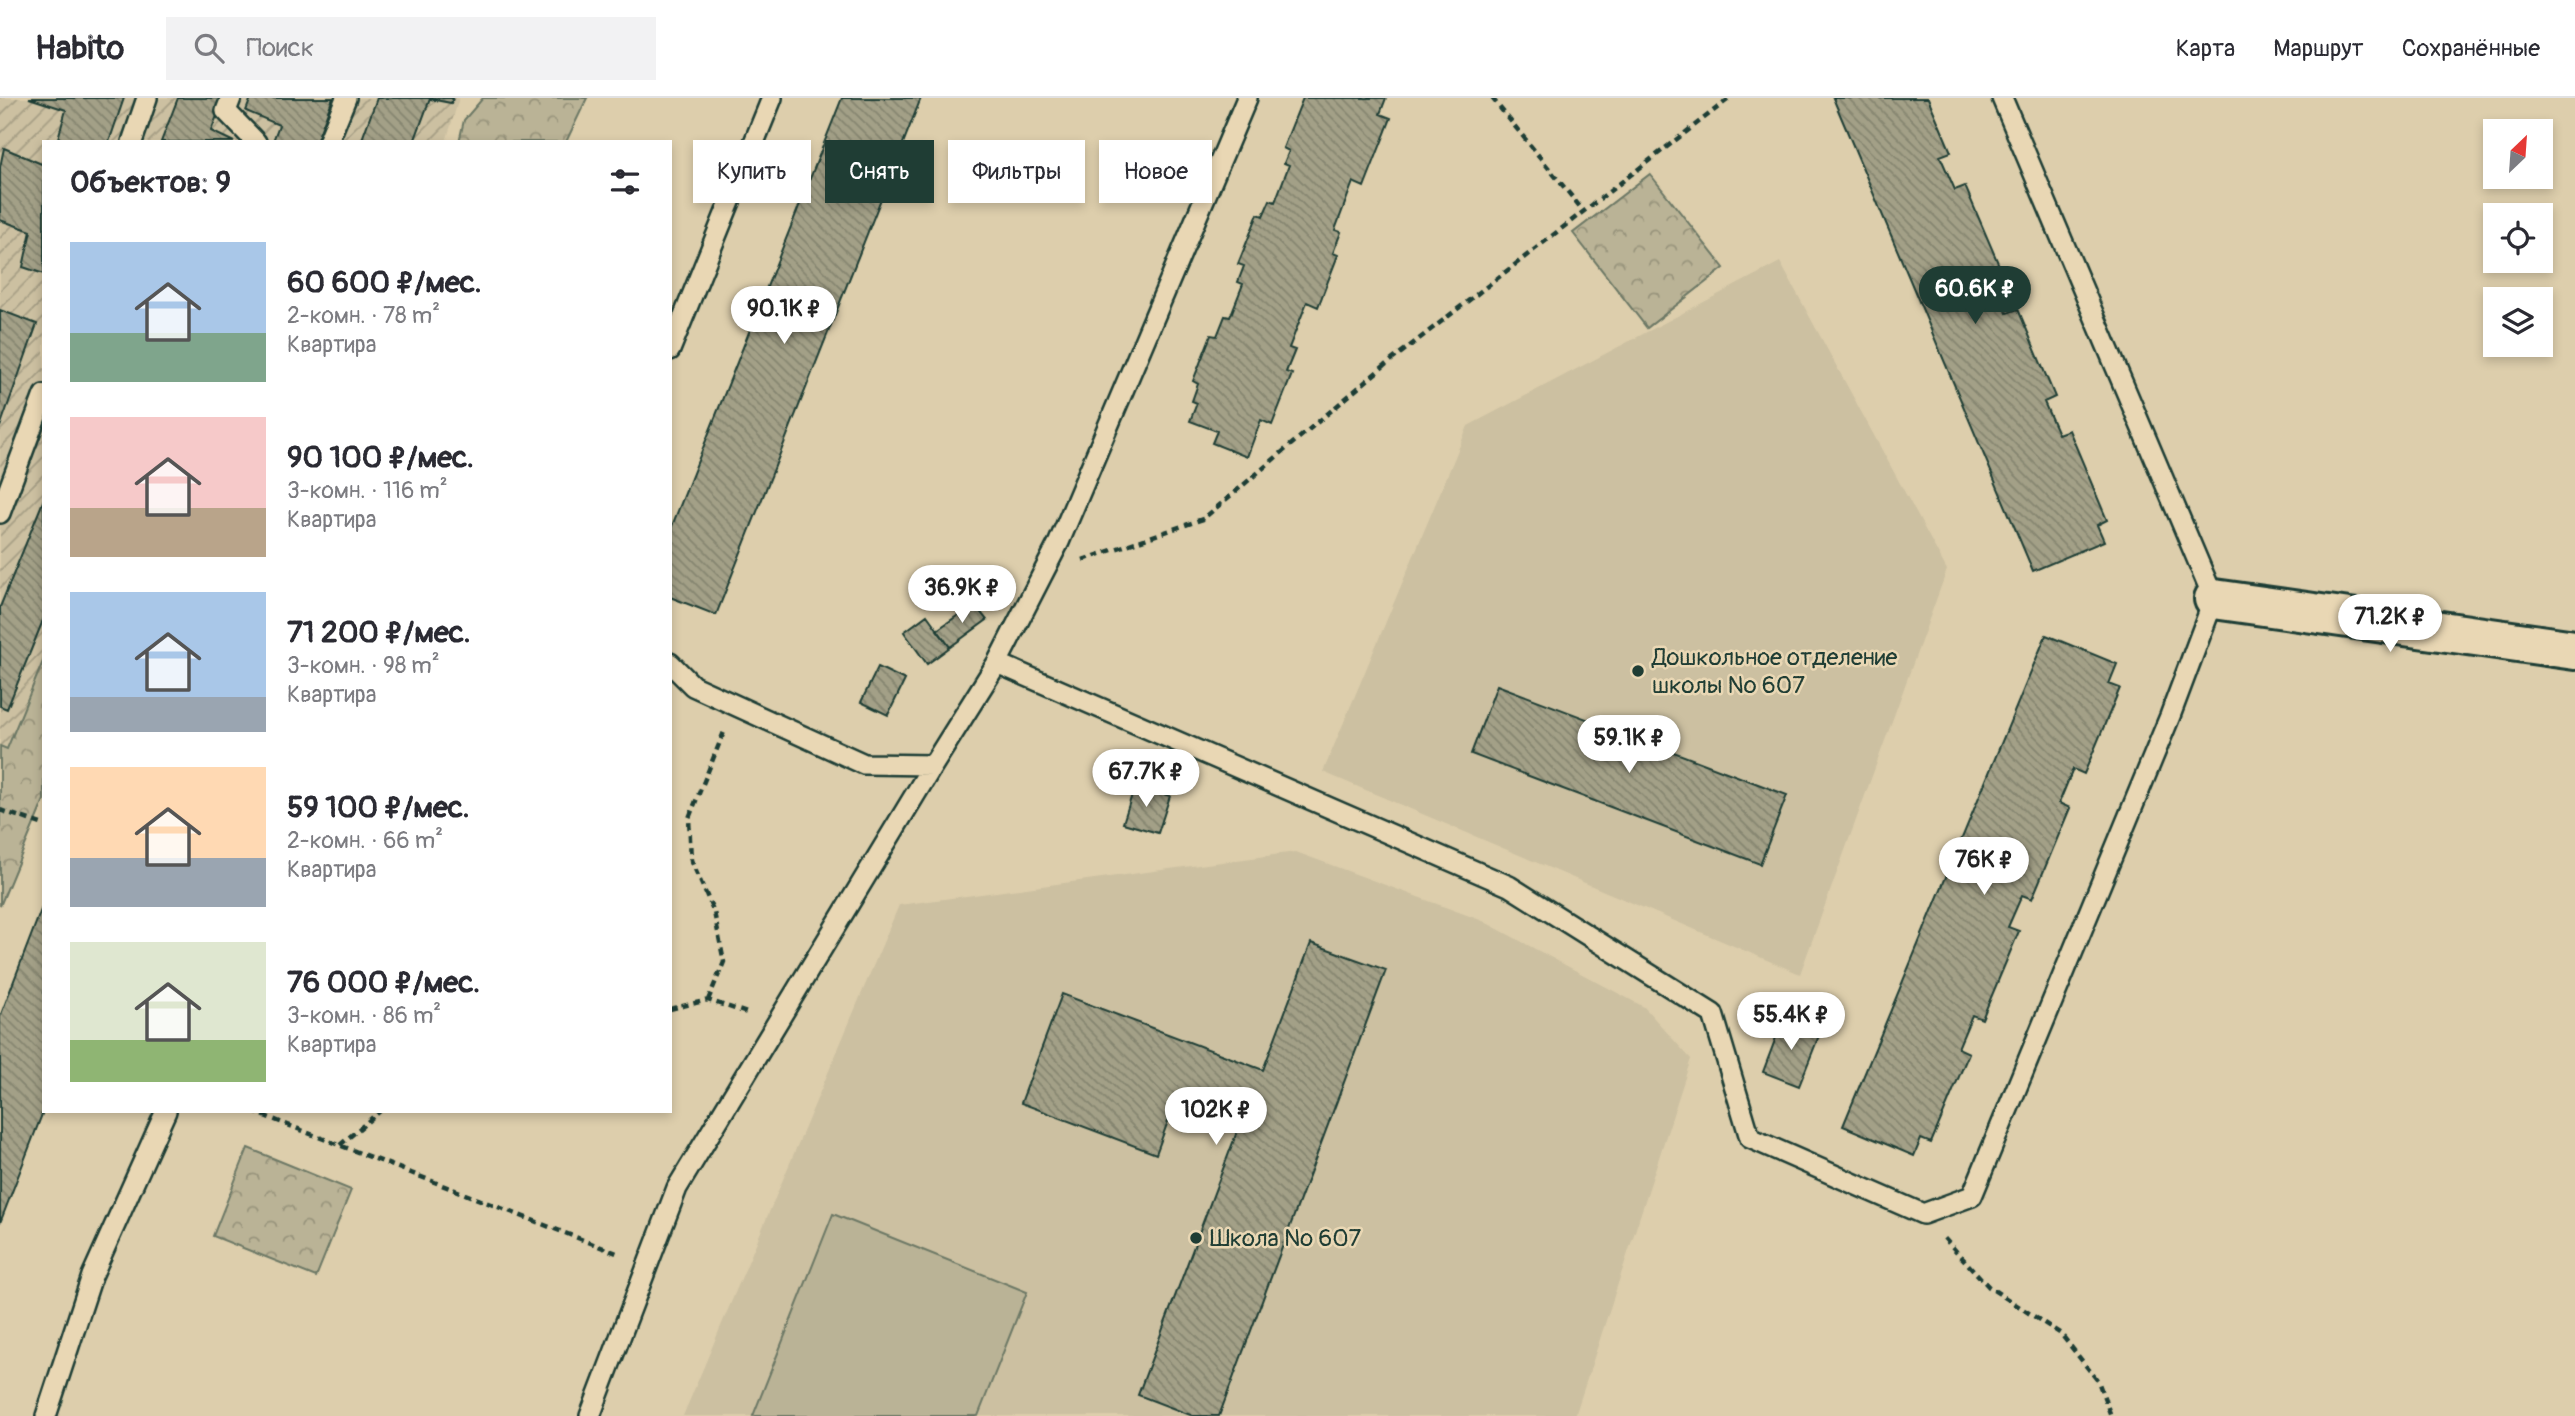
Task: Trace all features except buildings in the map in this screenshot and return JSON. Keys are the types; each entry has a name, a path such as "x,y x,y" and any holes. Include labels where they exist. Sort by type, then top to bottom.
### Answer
{"street":[{"path":"2214,599 2575,650"}],"lane":[{"path":"133,140 147,98"},
{"path":"231,98 226,111 254,140"},
{"path":"329,140 346,98"},
{"path":"672,345 772,98"},
{"path":"590,1416 677,1188 997,663 1059,542 1247,98"},
{"path":"997,663 1509,886 1713,1014 1750,1138 1923,1214 1972,1196 2169,716 2214,599 2002,98"},
{"path":"0,513 42,400"},
{"path":"672,665 693,686 864,764 933,765"},
{"path":"46,1416 92,1276 165,1113"}],"path":[{"path":"1492,98 1585,213"},
{"path":"1042,575 1203,519 1384,366 1585,213 1730,98"},
{"path":"708,1000 724,962 713,912 691,860 689,818 735,705"},
{"path":"0,810 42,824"},
{"path":"672,1009 708,1000 777,1023"},
{"path":"256,1113 648,1265"},
{"path":"340,1145 378,1113"},
{"path":"1923,1214 1989,1286 2061,1334 2098,1381 2111,1416"}],"shaded area":[{"path":"0,98 459,98 447,140 42,140 42,664 7,749 0,746"},
{"name":"Дошкольное отделение школы № 607","path":"1780,262 1947,570 1800,974 1323,772 1468,426"},
{"name":"Школа № 607","path":"1296,852 1483,921 1644,1007 1691,1059 1575,1416 683,1416 899,905"}],"green space":[{"path":"483,98 587,98 567,140 459,140 464,120"},
{"path":"1650,174 1724,268 1647,328 1573,233"},
{"path":"42,664 42,805 0,906 0,746 7,749"},
{"path":"248,1148 351,1190 316,1277 213,1236"},
{"path":"833,1214 1027,1292 978,1416 753,1416"}],"place":[{"name":"Дошкольное отделение школы № 607","path":"1638,671"},
{"name":"Школа № 607","path":"1196,1238"}]}
